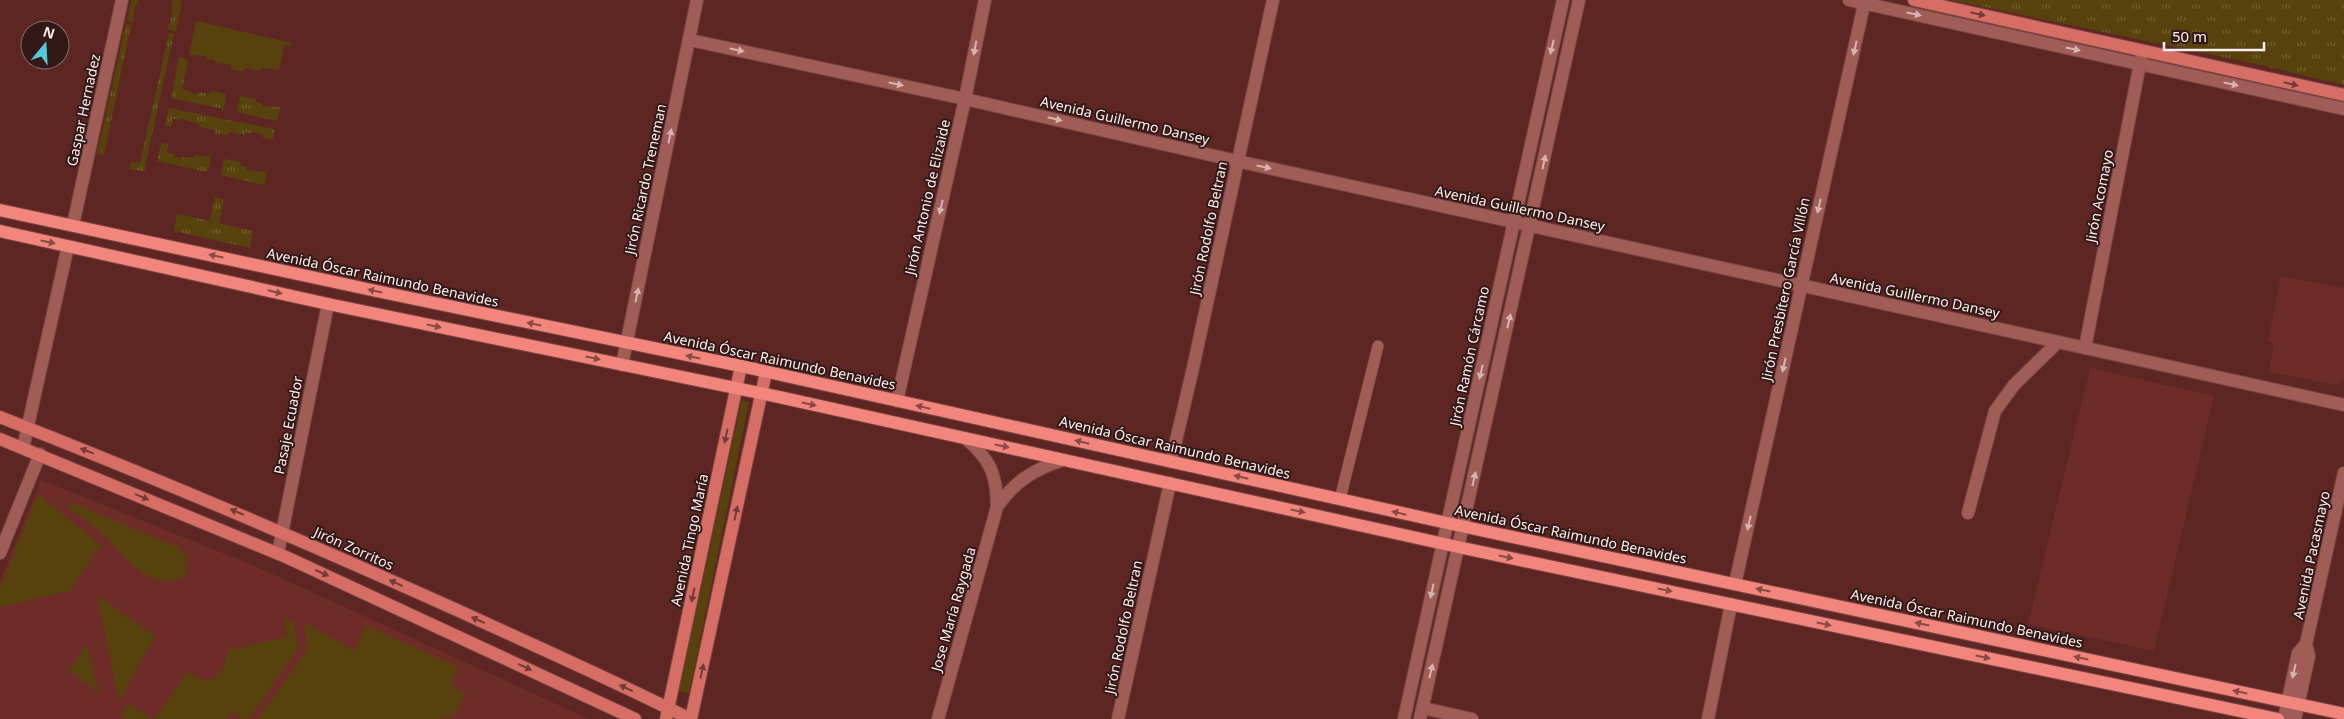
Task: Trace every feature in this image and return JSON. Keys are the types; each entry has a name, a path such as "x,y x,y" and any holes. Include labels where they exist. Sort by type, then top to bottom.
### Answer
{"main road":[{"path":"1914,0 2344,96"},
{"name":"Avenida Óscar Raimundo Benavides","path":"0,210 741,366 1463,527 2344,714"},
{"path":"0,231 328,304 736,388 1458,547 2278,719"},
{"name":"Avenida Tingo María","path":"668,714 741,366"},
{"path":"690,719 766,372"},
{"name":"Jirón Zorritos","path":"0,417 282,531 668,714 690,719"},
{"path":"0,439 278,553 635,719"}],"street":[{"name":"Gaspar Hernadez","path":"73,226 122,0"},
{"name":"Jirón Ricardo Treneman","path":"622,365 697,0"},
{"name":"Jirón Antonio de Elizaide","path":"897,401 965,99 985,0"},
{"name":"Jirón Rodolfo Beltran","path":"1171,462 1272,0"},
{"name":"Jirón Ramón Cárcamo","path":"1404,719 1563,0"},
{"path":"1472,719 1422,713 1579,0"},
{"path":"1849,0 2344,109"},
{"name":"Jirón Presbítero García Villón","path":"1735,584 1865,2"},
{"name":"Avenida Guillermo Dansey","path":"690,40 965,99 1237,161 2344,405"},
{"name":"Jirón Acomayo","path":"2084,348 2142,51"},
{"path":"23,448 68,246"},
{"name":"Pasaje Ecuador","path":"278,553 328,304"},
{"path":"1968,513 1995,411 2014,384 2058,342"},
{"path":"1340,500 1378,346"},
{"name":"Jose María Raygada","path":"938,719 997,507 997,489 993,472 979,450 964,438"},
{"path":"0,553 40,454"},
{"name":"Jose María Raygada","path":"997,507 1018,482 1038,469 1063,460"},
{"name":"Avenida Pacasmayo","path":"2293,703 2298,653 2306,644 2344,473"},
{"name":"Jirón Rodolfo Beltran","path":"1118,719 1170,483"},
{"path":"1708,719 1731,604"},
{"path":"2284,719 2293,703"},
{"path":"2293,703 2295,719"}],"shaded area":[{"path":"2281,276 2344,288 2344,382 2338,385 2269,372 2274,343 2268,341"},
{"path":"2090,368 2214,396 2154,651 2028,624"},
{"path":"41,480 257,567 589,719 0,719 0,581"}],"green space":[{"path":"132,0 139,0 138,5 135,5 133,22 127,20"},
{"path":"170,0 182,0 176,32 167,29 173,14 171,13 173,2"},
{"path":"1951,0 2344,0 2344,85 2252,63"},
{"path":"196,21 292,43 290,46 284,45 279,70 261,68 261,71 245,68 244,72 231,69 231,65 215,63 215,60 205,59 206,56 189,55"},
{"path":"126,24 131,25 104,155 97,154"},
{"path":"169,33 174,34 144,171 129,169 131,162 140,163"},
{"path":"179,57 188,60 182,89 198,95 199,92 210,94 212,91 226,94 224,109 171,98"},
{"path":"240,96 256,99 256,102 262,104 262,106 280,107 277,121 237,112"},
{"path":"169,108 274,129 273,140 263,138 263,134 252,132 252,134 245,132 245,135 229,132 228,136 215,133 215,130 199,127 199,124 180,118 179,120 173,119 171,127 165,126"},
{"path":"161,143 168,144 167,152 174,154 174,157 194,158 195,155 211,157 208,172 157,161"},
{"path":"224,159 241,162 240,166 246,167 246,170 267,172 264,185 221,175"},
{"path":"215,197 224,200 219,223 253,231 250,248 174,231 177,214 210,221"},
{"path":"742,400 749,402 689,693 679,691"},
{"path":"38,494 101,545 69,591 0,607 0,589"},
{"path":"73,503 178,547 188,559 185,576 174,581 162,581 142,572 94,526 70,509 70,504"},
{"path":"97,596 155,636 119,701"},
{"path":"283,618 294,623 298,649 249,719 243,719 232,712 227,719 155,719 187,672 202,680 213,680 223,669 228,650 287,637"},
{"path":"305,623 355,651 366,625 458,667 450,685 466,694 453,716 441,719 258,719 307,650"},
{"path":"87,644 99,693 69,671"},
{"path":"128,703 153,719 125,719 123,712"}]}
